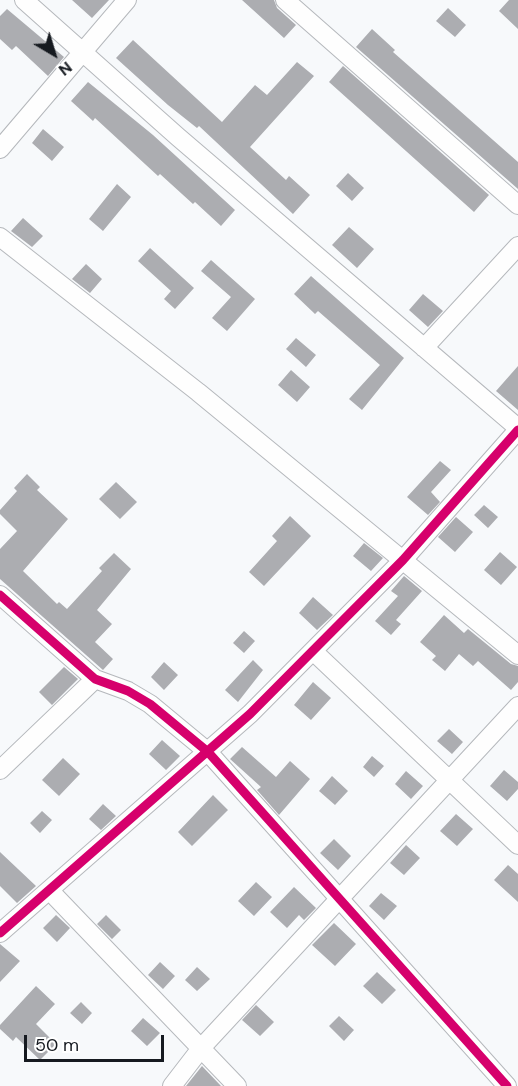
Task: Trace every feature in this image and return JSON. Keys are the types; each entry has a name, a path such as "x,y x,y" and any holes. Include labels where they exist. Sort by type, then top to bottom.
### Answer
{"street":[{"path":"0,933 250,714 403,560 518,429 24,0"},
{"path":"0,149 127,0"},
{"path":"285,0 518,205"},
{"path":"0,237 207,400 518,655"},
{"path":"424,348 518,246"},
{"path":"0,595 95,679 128,691 150,704 208,752 507,1086"},
{"path":"313,651 518,844"},
{"path":"0,770 95,679"},
{"path":"172,1086 202,1047 518,706"},
{"path":"50,891 237,1086"}],"building":[{"path":"72,0 109,0 92,18"},
{"path":"242,0 274,0 277,8 296,25 284,38"},
{"path":"509,0 518,0 518,29 499,11"},
{"path":"448,8 466,25 455,37 436,21"},
{"path":"7,9 64,57 48,76 16,46 12,50 0,39 0,16"},
{"path":"372,29 395,50 393,52 518,162 518,189 356,47"},
{"path":"133,40 222,122 255,85 267,95 297,62 314,76 250,147 286,180 289,176 310,195 293,214 199,126 197,128 168,105 116,58"},
{"path":"343,66 489,195 474,212 329,82"},
{"path":"88,82 153,135 235,210 221,226 160,174 158,176 95,118 93,121 71,101"},
{"path":"43,129 64,147 52,161 32,143"},
{"path":"348,173 364,188 352,201 336,186"},
{"path":"117,184 131,197 103,231 89,219"},
{"path":"23,218 43,236 32,247 11,231"},
{"path":"349,227 374,249 357,268 332,245"},
{"path":"150,248 194,288 175,309 164,299 171,291 138,261"},
{"path":"211,260 255,299 227,331 212,318 231,297 201,271"},
{"path":"86,264 102,279 90,293 72,279"},
{"path":"311,276 404,358 362,410 349,399 380,365 318,311 315,314 294,294"},
{"path":"423,294 443,311 428,327 409,310"},
{"path":"296,338 316,355 306,367 286,349"},
{"path":"518,366 518,410 496,391"},
{"path":"291,370 310,387 297,402 278,385"},
{"path":"440,461 451,470 431,492 440,502 428,515 407,497"},
{"path":"27,474 40,487 37,490 68,519 23,571 57,604 59,602 67,609 102,571 99,568 114,553 131,569 97,610 112,624 95,642 113,659 103,670 0,579 0,549 17,531 0,514 0,510 17,491 14,488"},
{"path":"116,482 137,502 120,519 99,499"},
{"path":"484,505 498,517 488,528 474,515"},
{"path":"290,516 311,536 264,586 249,572 277,541 272,536"},
{"path":"456,517 473,532 455,552 438,537"},
{"path":"364,543 383,558 371,571 353,556"},
{"path":"500,552 517,567 501,585 484,570"},
{"path":"404,576 422,591 396,620 401,624 391,635 375,621 398,596 391,591"},
{"path":"313,597 333,615 317,630 299,613"},
{"path":"444,615 464,633 468,629 511,664 518,666 518,682 511,690 478,661 473,666 459,654 445,671 432,660 436,656 420,642"},
{"path":"244,631 255,641 244,653 233,643"},
{"path":"253,660 263,670 238,702 225,690"},
{"path":"164,662 178,675 164,690 151,677"},
{"path":"64,667 78,679 52,705 39,692"},
{"path":"313,682 331,698 311,720 294,705"},
{"path":"449,729 463,742 452,754 437,741"},
{"path":"162,740 180,756 166,770 149,754"},
{"path":"242,747 276,777 290,761 310,779 279,815 257,790 261,787 230,759"},
{"path":"372,756 384,766 374,777 363,767"},
{"path":"63,758 80,774 59,796 42,780"},
{"path":"504,770 518,782 518,789 507,801 490,786"},
{"path":"406,771 423,786 411,799 395,784"},
{"path":"332,776 348,791 335,805 319,791"},
{"path":"213,795 228,810 192,846 178,832"},
{"path":"103,804 116,816 101,830 89,819"},
{"path":"42,811 52,820 40,833 30,823"},
{"path":"456,814 473,829 457,846 440,831"},
{"path":"334,839 351,856 338,870 320,853"},
{"path":"406,845 420,858 404,875 390,863"},
{"path":"0,852 36,886 17,903 0,886"},
{"path":"508,865 518,874 518,902 494,880"},
{"path":"256,882 272,897 254,916 238,901"},
{"path":"294,887 316,908 304,920 299,915 287,928 270,912"},
{"path":"381,893 397,906 384,920 369,906"},
{"path":"56,915 70,928 57,942 43,928"},
{"path":"106,915 121,930 112,939 97,924"},
{"path":"334,923 356,944 335,966 312,945"},
{"path":"0,944 20,961 0,982"},
{"path":"160,962 175,976 163,989 148,975"},
{"path":"197,967 210,979 197,991 185,980"},
{"path":"377,972 396,990 382,1004 363,986"},
{"path":"36,986 55,1004 36,1024 56,1044 40,1060 16,1037 13,1041 0,1029 0,1025"},
{"path":"81,1002 92,1013 82,1024 70,1013"},
{"path":"256,1005 274,1022 260,1036 242,1020"},
{"path":"339,1016 354,1030 344,1041 329,1026"},
{"path":"143,1018 160,1033 147,1046 131,1031"},
{"path":"202,1066 221,1086 186,1086"}],"cycle path":[{"path":"0,933 250,714 403,560 518,430"},
{"path":"0,595 95,679 128,691 150,704 208,752 507,1086"}]}
